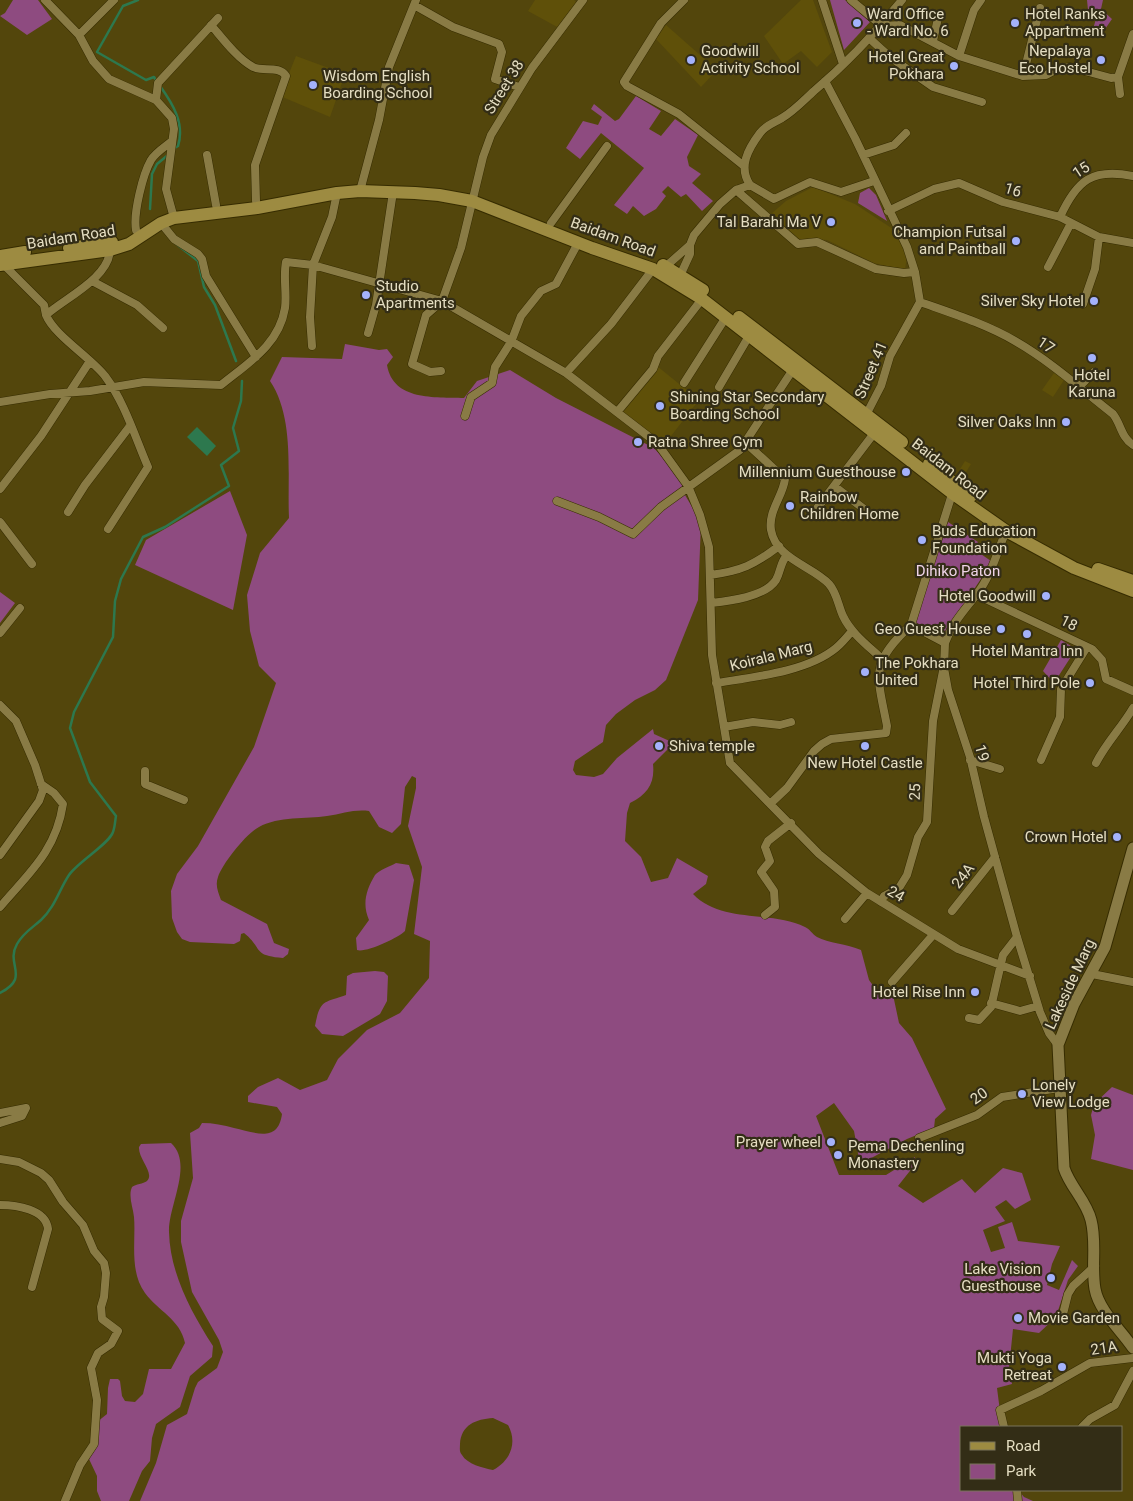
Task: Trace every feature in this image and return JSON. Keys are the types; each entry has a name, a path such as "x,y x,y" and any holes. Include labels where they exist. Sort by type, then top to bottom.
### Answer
{"main road":[{"name":"Baidam Road","path":"1,262 110,250 129,244 173,215 216,206 360,188 415,186 473,198 551,223 679,278 796,366 1006,531 1074,568 1133,591"},
{"name":"Baidam Road","path":"1,262 108,242 125,237 157,216 257,208 337,194 360,188 473,198 578,243 660,269"},
{"name":"Baidam Road","path":"679,278 749,336 796,366"},
{"name":"Baidam Road","path":"864,419 874,432 954,489 1036,540 1084,563 1133,581"},
{"name":"Lakeside Marg","path":"1058,1045 1074,1004 1105,947 1133,848"},
{"path":"1058,1045 1064,1168 1069,1181 1086,1206 1091,1219 1095,1241 1096,1290 1100,1304 1133,1348"}],"street":[{"path":"45,0 79,35 93,61 109,79 156,100 172,118 172,141 166,189 173,215"},
{"path":"79,35 114,0"},
{"name":"Street 38","path":"442,301 461,248 483,157 491,135 519,87 583,0"},
{"path":"684,0 661,23 624,82 627,86 679,114 744,166"},
{"path":"822,0 843,64"},
{"path":"851,0 882,26 900,24 959,56 1023,76 1046,75 1057,69 1070,67 1111,78 1118,77"},
{"path":"874,181 841,192 810,182 774,200 750,185 744,176 744,166 745,159 762,131 770,124 782,118 826,81 882,26 902,0"},
{"path":"959,56 974,10 981,0"},
{"path":"360,188 379,120 389,67 415,2 453,27 499,44 502,52 495,79 519,87"},
{"path":"1023,76 1040,8"},
{"path":"156,100 158,83 218,18"},
{"path":"932,41 938,18"},
{"path":"211,25 234,50 255,68 280,71 286,76 255,165 256,201"},
{"path":"1120,94 1118,77 1133,34"},
{"path":"869,38 890,57 933,87 982,102"},
{"path":"826,81 907,247 915,272 920,302"},
{"path":"863,155 894,144 906,134"},
{"path":"136,230 135,223 140,192 151,160 172,141"},
{"path":"551,223 607,146"},
{"path":"208,155 216,206"},
{"name":"15","path":"1060,217 1076,189 1095,176 1108,172 1133,176"},
{"name":"16","path":"888,211 934,189 952,183 959,183 1003,202 1060,217 1099,237 1133,243"},
{"path":"566,373 660,269 690,245 706,220 736,190 750,185"},
{"path":"736,190 798,244 817,242 876,268 904,273 915,272"},
{"path":"368,333 379,284 393,192"},
{"path":"312,346 310,317 313,264 332,217 337,194"},
{"path":"1048,267 1071,222"},
{"path":"0,402 50,394 90,392 112,386 144,382 221,385 256,357 202,270 202,259 198,254 174,239 161,223"},
{"path":"1082,304 1095,269 1099,237"},
{"path":"465,416 471,397 492,382 495,367 511,342 521,316 541,291 556,284 578,243"},
{"path":"679,278 690,254 690,245"},
{"path":"46,315 92,281 109,260 110,250"},
{"path":"1,262 44,305 49,322 90,361 112,386 121,402 148,467 108,529"},
{"name":"24","path":"256,357 265,352 280,327 285,307 286,262 313,264 442,301 566,373 657,442 688,486 700,515 709,547 712,655 730,763 791,823 819,854 867,893 958,949 1030,976"},
{"path":"92,281 137,305 163,328"},
{"path":"618,411 653,369 658,356 702,299"},
{"path":"441,371 430,372 412,364 426,314 442,301"},
{"name":"17","path":"920,302 966,319 1013,340 1044,360 1113,414 1120,425 1123,435 1133,444"},
{"name":"Street 41","path":"864,419 881,386 890,356 920,302"},
{"path":"684,382 726,317"},
{"path":"720,387 749,336"},
{"path":"0,489 41,436 90,361"},
{"path":"556,501 599,517 632,534 661,506 726,462 746,443 796,366"},
{"path":"1078,387 1094,372"},
{"path":"68,512 85,485 130,426"},
{"path":"815,511 874,432"},
{"path":"746,443 784,479 771,520 771,532 779,546 787,555 829,584 836,596 843,617 852,631 881,658"},
{"path":"834,486 864,509"},
{"path":"771,803 793,781 814,751 822,744 831,739 886,733 887,726 878,675 881,658 911,625 954,489"},
{"path":"0,522 32,564"},
{"path":"911,625 945,643 958,616 987,577 1006,531"},
{"path":"710,575 733,572 748,567 779,546"},
{"path":"710,603 745,597 770,586 775,582 781,562 787,555"},
{"name":"18","path":"976,594 1096,652 1102,660 1106,679 1133,691"},
{"path":"0,633 20,608"},
{"name":"Koirala Marg","path":"716,683 742,680 810,663 837,648 852,631"},
{"name":"19","path":"945,643 944,668 948,690 970,760 1017,937 1048,1033 1058,1045"},
{"path":"1041,760 1060,717 1061,690 1087,647"},
{"name":"25","path":"881,902 884,896 899,888 907,876 918,837 927,822 933,721 944,668"},
{"path":"0,705 16,721 43,790 39,801 0,856"},
{"path":"1096,764 1109,741 1127,720 1133,708"},
{"path":"724,727 753,722 780,725 791,722"},
{"path":"970,760 1000,769"},
{"path":"145,771 145,784 184,800"},
{"path":"0,907 38,865 50,848 60,825 63,804 54,792 42,784"},
{"path":"765,915 775,907 776,897 761,872 770,860 766,847 768,841 791,823"},
{"name":"24A","path":"952,911 995,857"},
{"path":"845,919 867,893"},
{"path":"892,982 933,935"},
{"path":"969,1018 979,1020 986,1013 991,1003 1003,954 1017,937"},
{"path":"1092,974 1133,982"},
{"path":"991,1003 1020,1011 1038,1006"},
{"name":"20","path":"919,1138 977,1115 1002,1097 1059,1088"},
{"path":"0,1113 26,1108 22,1116 0,1123"},
{"path":"0,1159 19,1162 41,1173 49,1180 63,1202 82,1225 94,1251 104,1262 106,1273 101,1308 102,1318 118,1331 111,1344 98,1353 91,1368 97,1400 94,1444 80,1465 65,1501"},
{"path":"0,1205 28,1210 42,1216 48,1223 32,1287"},
{"path":"1062,1314 1068,1294 1073,1286 1095,1266"},
{"name":"21A","path":"1004,1426 1000,1410 1041,1391 1090,1363 1133,1358"},
{"path":"1083,1426 1090,1419 1116,1406 1133,1370"}],"shaded area":[{"path":"535,0 574,0 577,3 559,28 528,11"},
{"path":"801,0 813,0 832,52 817,67 801,51 783,64 764,36"},
{"name":"Goodwill Activity School","path":"666,25 717,70 701,87 656,39"},
{"name":"Wisdom English Boarding School","path":"296,56 345,74 330,117 280,96"},
{"name":"Tal Barahi Ma V","path":"813,187 855,204 896,231 907,254 905,270 874,263 827,240 812,239 801,243 771,214 786,201"},
{"name":"Shining Star Secondary Boarding School","path":"657,366 699,400 664,445 620,412"},
{"path":"1054,373 1064,380 1053,397 1042,390"},
{"path":"197,427 216,446 207,456 187,437"},
{"path":"965,461 971,464 963,477 957,474"}],"green space":[{"path":"13,0 38,0 52,19 27,35 0,16 5,13"},
{"path":"830,0 845,0 870,22 844,50"},
{"path":"1087,0 1103,0 1101,9 1112,19 1103,32 1092,33 1097,15 1088,10"},
{"path":"636,96 661,111 649,129 661,136 675,119 698,135 687,157 689,166 701,174 692,183 713,201 702,211 686,194 681,197 668,186 662,192 666,196 656,209 644,216 633,206 627,214 614,205 644,168 601,133 580,159 566,148 583,121 598,125 602,117 591,109 594,104 615,121 619,119"},
{"path":"869,188 876,195 887,221 858,203 860,193"},
{"path":"345,344 379,350 387,349 393,357 387,365 391,377 397,385 406,391 428,397 464,398 477,381 510,370 556,398 654,448 680,477 685,495 701,522 698,600 666,680 655,690 635,700 616,714 606,725 603,742 575,761 573,770 576,775 594,777 603,774 617,758 653,729 654,734 674,743 653,764 653,777 649,787 646,792 630,803 627,813 625,841 641,857 651,882 668,878 677,858 708,876 706,884 693,894 705,903 732,913 792,922 807,928 821,939 861,950 869,980 877,991 892,990 899,1023 912,1038 946,1109 935,1119 934,1128 907,1139 860,1164 854,1131 834,1103 816,1116 839,1175 886,1175 915,1157 913,1167 898,1186 923,1203 962,1179 975,1193 1003,1168 1022,1173 1031,1200 1015,1209 1006,1200 995,1207 1005,1221 983,1230 991,1252 1005,1248 998,1227 1012,1222 1018,1241 1060,1246 1052,1264 1047,1285 1059,1290 1072,1260 1078,1266 1068,1280 1056,1317 1039,1333 1013,1329 1009,1368 1012,1384 997,1388 1002,1426 960,1426 960,1491 1019,1491 1024,1497 1033,1501 140,1501 156,1463 167,1425 187,1414 198,1382 217,1368 223,1352 219,1340 192,1292 181,1242 181,1221 193,1178 190,1133 199,1128 202,1123 210,1123 257,1133 270,1133 280,1123 282,1114 277,1107 248,1102 248,1096 258,1087 278,1078 300,1090 327,1080 338,1059 367,1030 400,1013 429,978 430,941 414,934 422,867 408,826 416,788 416,778 412,776 405,787 401,824 392,833 379,827 369,811 284,819 259,827 242,842 230,857 217,880 217,888 221,900 267,924 274,943 289,949 288,954 283,958 262,953 244,933 241,934 240,941 234,944 190,942 182,939 177,932 172,918 171,891 177,874 198,846 254,747 276,683 259,666 250,631 247,595 260,553 289,518 289,466 286,429 278,396 270,381 282,357 342,359","holes":["493,1418 508,1425 511,1432 511,1451 504,1462 493,1470 471,1463 461,1454 460,1448 463,1432 475,1422"]},
{"path":"230,491 247,535 233,610 135,565 146,540"},
{"name":"Dihiko Paton","path":"948,522 978,542 975,550 991,561 943,638 913,623"},
{"path":"0,592 15,603 0,623"},
{"path":"1061,640 1076,649 1054,683 1043,671"},
{"path":"396,863 409,865 414,880 405,931 382,944 357,950 356,938 369,920 365,903 369,886 377,873"},
{"path":"384,972 388,976 387,1001 380,1014 343,1036 322,1034 315,1026 321,1006 328,1001 346,995 347,976 353,973"},
{"path":"1112,1087 1133,1095 1133,1170 1091,1159 1095,1135 1091,1115 1094,1104"},
{"path":"171,1143 177,1152 180,1162 180,1174 170,1222 170,1247 183,1292 213,1346 212,1357 190,1376 180,1407 156,1424 152,1438 150,1461 142,1471 129,1501 101,1501 97,1491 97,1476 89,1459 97,1422 107,1414 110,1379 118,1379 120,1381 122,1396 125,1401 135,1402 143,1394 149,1369 171,1369 185,1343 174,1321 145,1293 137,1275 134,1256 134,1217 131,1190 135,1185 147,1181 149,1178 148,1170 139,1152 139,1147 141,1144"}],"waterway":[{"path":"138,0 123,6 97,52 146,80 154,77 157,82"},
{"path":"160,86 177,114 179,122 180,138 178,146 173,149"},
{"path":"150,209 152,174 157,164 168,155"},
{"path":"175,243 198,261 204,287 215,305 236,361"},
{"path":"0,993 14,982 16,976 14,951 19,940 46,915 73,870 106,842 113,832 116,816 90,782 70,728 74,712 113,637 115,601 121,579 143,537 165,527 229,486 221,465 239,451 233,428 241,401 242,381"}],"place":[{"name":"Ward Office - Ward No. 6","path":"857,23"},
{"name":"Hotel Ranks Appartment","path":"1015,23"},
{"name":"Goodwill Activity School","path":"691,60"},
{"name":"Nepalaya Eco Hostel","path":"1101,60"},
{"name":"Hotel Great Pokhara","path":"954,66"},
{"name":"Wisdom English Boarding School","path":"313,85"},
{"name":"Tal Barahi Ma V","path":"831,222"},
{"name":"Champion Futsal and Paintball","path":"1016,241"},
{"name":"Studio Apartments","path":"366,295"},
{"name":"Silver Sky Hotel","path":"1094,301"},
{"name":"Hotel Karuna","path":"1092,358"},
{"name":"Shining Star Secondary Boarding School","path":"660,406"},
{"name":"Silver Oaks Inn","path":"1066,422"},
{"name":"Ratna Shree Gym","path":"638,442"},
{"name":"Millennium Guesthouse","path":"906,472"},
{"name":"Rainbow Children Home","path":"790,506"},
{"name":"Buds Education Foundation","path":"922,540"},
{"name":"Hotel Goodwill","path":"1046,596"},
{"name":"Geo Guest House","path":"1001,629"},
{"name":"Hotel Mantra Inn","path":"1027,634"},
{"name":"The Pokhara United","path":"865,672"},
{"name":"Hotel Third Pole","path":"1090,683"},
{"name":"Shiva temple","path":"659,746"},
{"name":"New Hotel Castle","path":"865,746"},
{"name":"Crown Hotel","path":"1117,837"},
{"name":"Hotel Rise Inn","path":"975,992"},
{"name":"Lonely View Lodge","path":"1022,1094"},
{"name":"Prayer wheel","path":"831,1142"},
{"name":"Pema Dechenling Monastery","path":"838,1155"},
{"name":"Lake Vision Guesthouse","path":"1051,1278"},
{"name":"Movie Garden","path":"1018,1318"},
{"name":"Mukti Yoga Retreat","path":"1062,1367"}]}
